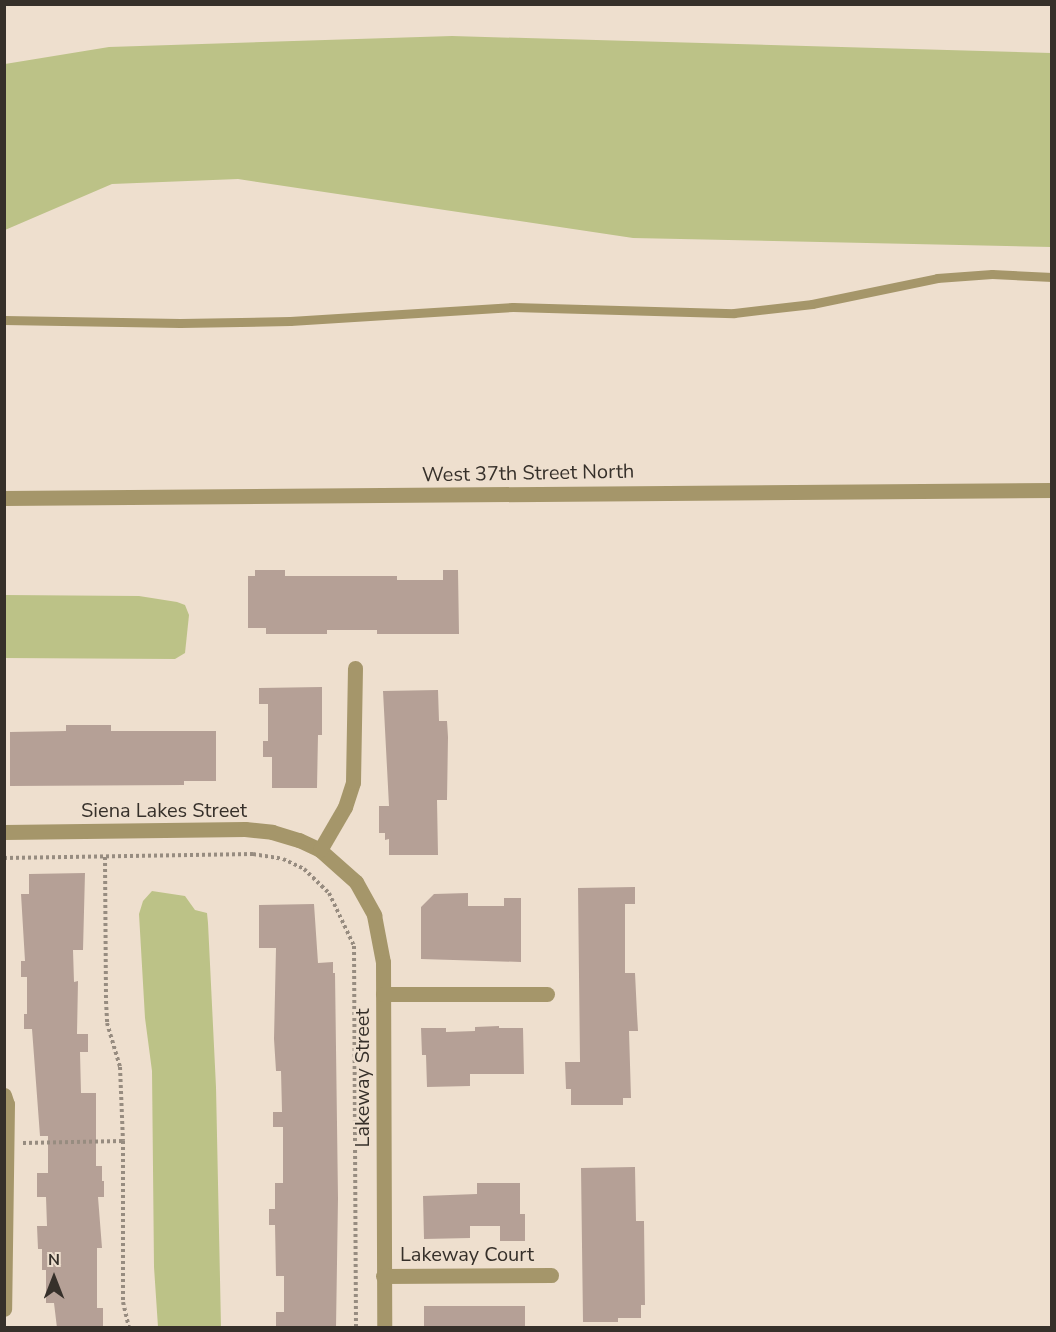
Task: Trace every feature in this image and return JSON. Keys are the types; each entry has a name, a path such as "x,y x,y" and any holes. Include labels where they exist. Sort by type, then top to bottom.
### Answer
{"street":[{"name":"West 37th Street North","path":"4,498 1052,490"},
{"path":"320,850 345,807 353,782 355,668"},
{"name":"Siena Lakes Street","path":"4,832 245,829 285,835 320,850"},
{"name":"Lakeway Street","path":"320,850 348,873 369,902 380,938 383,994 384,1328"},
{"path":"383,994 547,994"},
{"path":"4,1095 7,1142 4,1309"},
{"name":"Lakeway Court","path":"383,1276 551,1275"}],"lane":[{"path":"4,320 169,323 279,321 513,307 734,313 812,304 937,278 992,274 1052,277"}],"path":[{"path":"4,858 253,854 283,859 304,869 329,893 354,946 356,1328"},
{"path":"105,857 107,1023 120,1067 123,1141 123,1302 129,1328"},
{"path":"7,1142 123,1141"}],"shaded area":[{"path":"452,36 1051,53 1051,247 633,238 238,179 112,184 5,230 5,64 109,47"},
{"path":"5,595 139,596 177,602 185,605 189,615 185,653 175,659 5,658"},
{"path":"152,891 185,896 195,910 207,913 216,1087 221,1327 158,1327 154,1267 152,1071 145,1018 139,914 143,901"}],"building":[{"path":"255,570 285,570 285,576 397,576 397,580 443,580 443,570 458,570 459,634 377,634 377,630 327,630 327,634 266,634 266,628 248,628 248,576 255,576"},
{"path":"322,687 322,735 318,735 317,788 272,788 272,757 263,757 263,741 268,741 268,704 259,704 259,688"},
{"path":"438,690 439,721 447,721 448,737 447,800 437,800 438,855 389,855 389,839 385,840 385,833 379,833 379,806 389,806 383,691"},
{"path":"66,725 111,725 111,731 216,731 216,781 184,781 184,785 10,786 10,732 66,731"},
{"path":"85,873 83,950 73,950 74,982 78,981 77,1034 88,1034 88,1052 80,1052 81,1093 96,1093 96,1166 102,1166 102,1181 104,1181 104,1197 98,1197 102,1248 97,1248 97,1308 103,1308 103,1328 57,1328 54,1303 46,1303 46,1270 42,1270 42,1249 38,1249 37,1226 47,1226 46,1197 37,1197 37,1173 48,1173 48,1136 40,1136 32,1029 24,1029 24,1014 27,1014 27,977 21,977 21,961 25,961 21,894 29,894 29,874"},
{"path":"635,887 635,904 625,904 625,973 635,973 638,1031 629,1031 631,1098 623,1098 623,1105 571,1105 571,1089 566,1089 565,1062 580,1062 578,888"},
{"path":"468,893 468,906 504,906 504,898 521,898 521,962 421,959 421,907 434,894"},
{"path":"314,904 318,963 333,962 333,973 335,973 338,1198 336,1328 276,1328 276,1312 284,1312 284,1276 276,1276 275,1225 269,1225 269,1209 275,1209 275,1183 283,1183 283,1127 273,1127 273,1112 282,1112 281,1071 276,1071 274,1039 276,948 259,948 259,905"},
{"path":"499,1026 499,1028 523,1028 524,1074 470,1074 470,1086 427,1087 426,1055 422,1055 421,1028 446,1028 446,1032 475,1031 475,1027"},
{"path":"635,1167 636,1221 644,1221 645,1305 641,1305 641,1318 618,1318 618,1322 583,1322 581,1168"},
{"path":"477,1183 520,1183 520,1214 525,1214 525,1241 500,1241 500,1226 470,1226 470,1238 424,1239 423,1196 477,1194"},
{"path":"424,1306 525,1306 525,1328 424,1328"}]}
